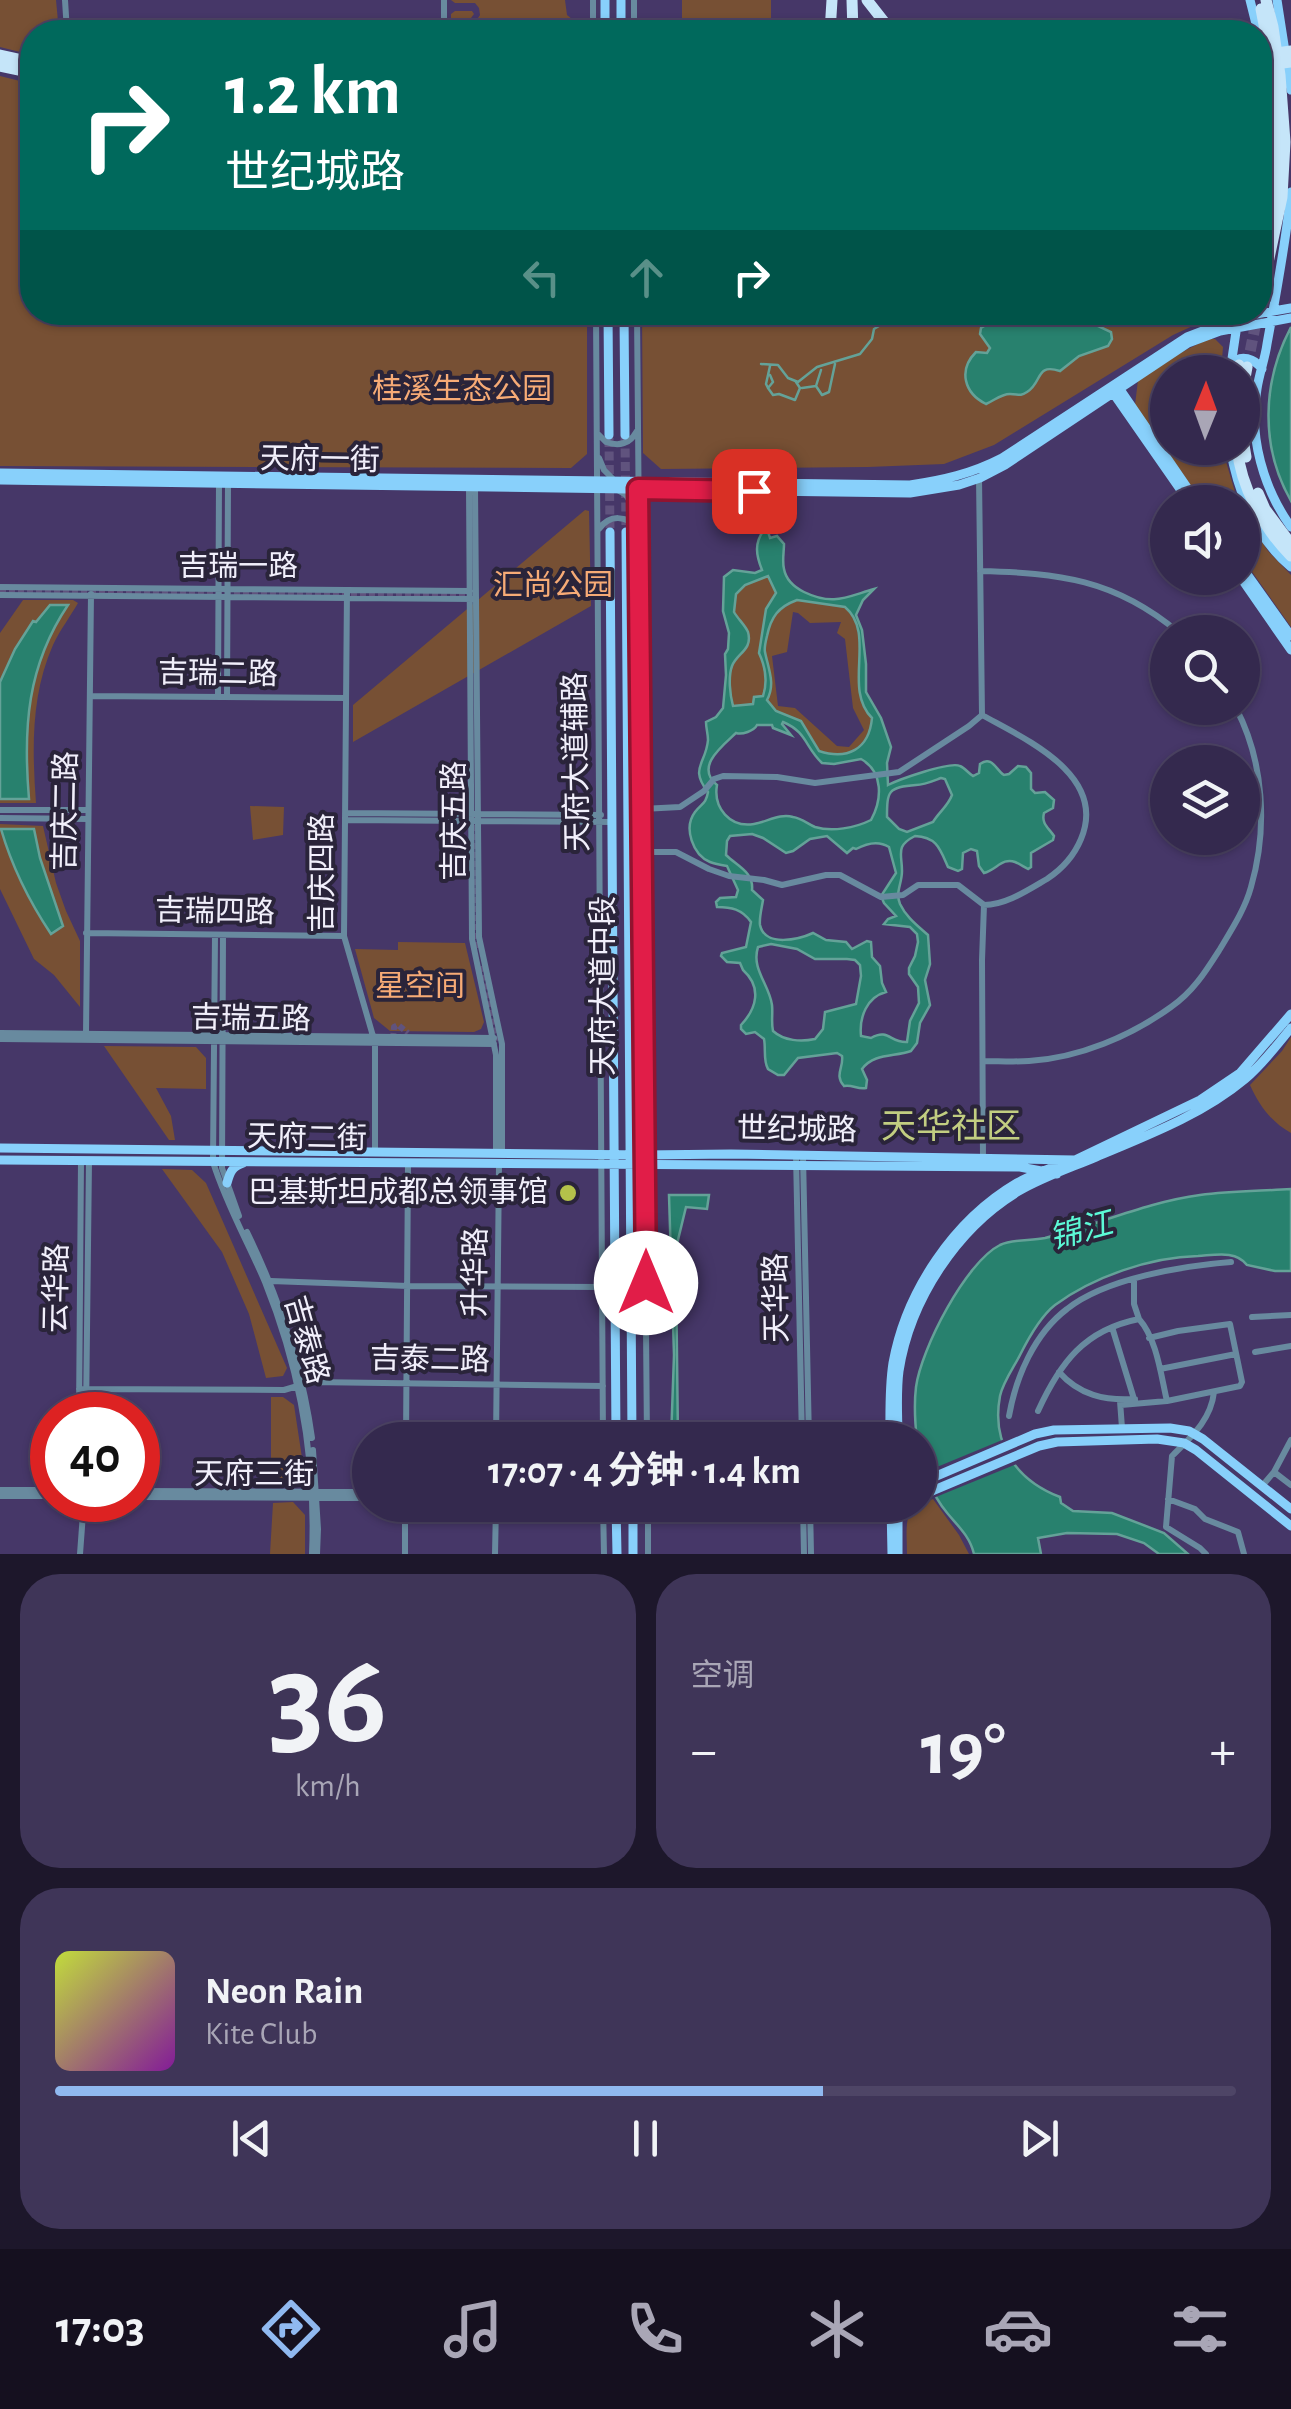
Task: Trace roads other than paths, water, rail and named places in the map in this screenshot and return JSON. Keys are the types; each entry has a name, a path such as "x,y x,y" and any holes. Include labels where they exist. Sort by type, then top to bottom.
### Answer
{"highway":[{"path":"1272,33 1282,94 1285,168 1272,244"},
{"path":"1272,83 1276,114 1272,191"},
{"path":"1240,465 1258,514 1291,556"},
{"path":"1248,465 1266,509 1291,544"}],"main road":[{"path":"1267,2 1287,46 1291,90"},
{"path":"1272,176 1276,167"},
{"path":"1272,310 1291,192"},
{"path":"608,325 609,435"},
{"path":"624,325 625,435"},
{"path":"638,486 910,485 977,475 1188,343 1226,325"},
{"path":"1238,355 1239,325"},
{"path":"1269,325 1254,414 1257,444 1275,505 1291,527"},
{"path":"1114,388 1178,485"},
{"path":"1114,388 1185,485"},
{"path":"1235,465 1250,516 1291,567"},
{"name":"天府一街","path":"0,477 597,485"},
{"name":"天府一街","path":"223,479 472,487 638,486"},
{"name":"天府大道中段","path":"610,532 616,1422"},
{"name":"天府大道中段","path":"626,532 632,1422"},
{"path":"1260,592 1291,636"},
{"path":"1253,595 1291,650"},
{"name":"世纪城路","path":"613,1160 1075,1160 1200,1100 1240,1072 1291,1014"},
{"path":"895,1422 904,1351 916,1313 936,1274 972,1230 1022,1189 1204,1107 1246,1078 1291,1028"},
{"name":"天府二街","path":"0,1148 499,1153 601,1160"},
{"name":"天府二街","path":"0,1160 499,1164 613,1160"},
{"path":"894,1422 892,1368 896,1349 917,1294 934,1264 989,1203 1018,1182 1075,1160"},
{"path":"227,1183 235,1166 252,1162"},
{"name":"世纪城路","path":"983,1162 1057,1174"},
{"path":"1007,1167 1012,1177 1008,1190"},
{"path":"937,1489 1039,1446 1170,1428 1194,1434 1291,1509"},
{"path":"937,1476 1035,1434 1054,1430 1121,1434 1184,1443 1291,1526"},
{"path":"616,1522 617,1554"},
{"path":"633,1522 633,1554"},
{"path":"894,1522 895,1554"}],"street":[{"name":"天府大道辅路","path":"596,325 603,1422"},
{"path":"637,325 647,1422"},
{"path":"596,430 606,442 619,445 638,430"},
{"path":"598,453 604,470 639,514"},
{"path":"977,475 982,715"},
{"path":"223,479 227,697"},
{"name":"吉庆五路","path":"472,487 479,943 497,1041 499,1153"},
{"path":"598,530 606,520 618,518 629,520 639,530"},
{"path":"980,570 1040,572 1096,585 1154,615"},
{"name":"吉瑞一路","path":"0,587 91,592"},
{"name":"吉庆二路","path":"86,1034 91,592"},
{"path":"218,697 223,593"},
{"name":"吉庆四路","path":"347,594 344,936 374,1040 376,1152"},
{"name":"吉瑞一路","path":"0,595 473,595"},
{"name":"吉瑞二路","path":"90,696 346,698"},
{"path":"642,809 680,807 723,776 815,783 899,772 982,715"},
{"path":"642,852 676,852 729,876 782,885 840,875 881,896 902,896 918,884 958,885 984,906 996,906 1063,867 1079,844 1088,816 1080,791 1053,756 982,715"},
{"path":"983,1061 1031,1061 1094,1048 1171,1008 1204,974 1245,904 1260,838 1257,764 1244,725"},
{"path":"0,810 88,815"},
{"path":"0,818 88,815"},
{"path":"345,816 613,819"},
{"path":"983,1162 984,906"},
{"name":"吉瑞四路","path":"86,933 344,936"},
{"path":"218,1150 214,1038 219,935"},
{"path":"218,1150 223,1038 219,935"},
{"name":"吉瑞五路","path":"374,1040 408,1035 497,1041"},
{"name":"吉瑞五路","path":"0,1036 497,1041"},
{"name":"吉瑞五路","path":"0,1036 214,1038"},
{"name":"吉泰路","path":"218,1150 225,1196 267,1281"},
{"name":"天华路","path":"800,1160 806,1422"},
{"name":"云华路","path":"82,1389 85,1161"},
{"name":"吉泰路","path":"217,1162 289,1332 315,1465 314,1554"},
{"path":"406,1422 408,1164"},
{"name":"升华路","path":"496,1422 499,1164"},
{"path":"1010,1416 1022,1369 1047,1329 1083,1298 1134,1280 1192,1266 1231,1262"},
{"path":"1134,1280 1134,1304 1150,1338 1167,1401"},
{"path":"267,1281 602,1287"},
{"path":"1252,1317 1291,1315"},
{"path":"1038,1411 1078,1347 1112,1327 1139,1319"},
{"path":"1059,1372 1080,1391 1120,1402 1167,1401 1240,1386 1230,1324 1150,1338"},
{"path":"1112,1327 1134,1402"},
{"path":"1255,1352 1291,1346"},
{"path":"1160,1369 1236,1354"},
{"name":"吉泰二路","path":"82,1389 284,1390 312,1382 602,1386"},
{"path":"1206,1554 1166,1527 1172,1456 1210,1412 1214,1392"},
{"path":"1120,1402 1121,1434"},
{"path":"1262,1486 1291,1440"},
{"path":"1274,1472 1291,1485"},
{"path":"0,1493 30,1493"},
{"name":"天府三街","path":"160,1494 352,1495"},
{"path":"1168,1500 1195,1509 1205,1519 1238,1532 1244,1554"},
{"path":"80,1554 82,1522"},
{"path":"405,1554 406,1522"},
{"path":"495,1554 496,1522"},
{"path":"604,1522 604,1554"},
{"path":"648,1522 648,1554"},
{"path":"807,1522 808,1554"}],"water":[{"path":"1097,325 1111,332 1112,339 1108,346 1079,356 1060,371 1043,371 1032,388 1022,394 1004,395 986,404 968,387 965,373 976,352 987,353 990,348 980,334 981,328"},
{"path":"1291,327 1291,501 1274,459 1268,414 1274,370"},
{"path":"764,519 770,538 777,536 784,544 785,573 800,590 832,599 874,589 856,615 862,630 866,692 891,747 888,785 954,765 973,776 979,773 980,764 988,761 1004,775 1018,766 1026,767 1031,773 1031,789 1035,793 1045,792 1054,800 1053,808 1043,817 1053,840 1031,853 1028,869 1007,861 984,873 977,851 971,849 963,853 962,869 958,871 948,867 940,850 928,839 915,836 902,847 899,900 909,917 928,935 930,964 925,980 930,1005 911,1051 878,1058 862,1069 866,1088 844,1086 840,1075 842,1056 837,1053 798,1058 784,1075 768,1069 764,1039 741,1029 754,1005 753,983 740,963 727,962 721,956 746,947 751,922 736,910 717,907 720,898 736,897 738,890 727,866 704,858 690,833 692,818 708,792 699,771 707,748 706,722 723,708 729,633 723,611 724,577 733,570 762,570 757,549 764,530 760,527","holes":["768,576 776,593 766,609 759,653 765,674 763,696 754,697 753,704 733,706 731,670 749,638 734,612 736,594 745,585","797,600 845,607 854,618 860,646 860,692 872,718 866,738 855,750 839,754 819,751 801,721 776,711 767,700 771,682 766,642 773,618","783,722 801,735 822,763 861,759 874,771 879,787 871,820 829,829 788,816 745,824 725,815 709,771 718,751 736,733 748,732 757,725 772,725 791,735","945,779 952,795 933,822 907,832 899,829 887,817 891,792","752,834 786,853 810,839 827,836 847,853 872,843 889,847 896,873 881,896 896,916 884,924 910,927 918,942 909,974 918,987 919,1003 910,1021 907,1042 886,1035 861,1036 866,1009 874,998 886,992 880,966 872,957 871,942 852,949 846,942 826,940 813,933 792,939 769,937 760,925 763,900 752,890 748,874 726,855 730,836","771,944 797,949 815,959 855,960 861,976 856,1004 825,1012 823,1029 815,1039 782,1037 773,1031 772,1005 756,955 758,947"]},
{"path":"50,605 68,605 44,651 31,698 27,747 29,799 0,799 0,682 33,621"},
{"path":"1,829 34,829 63,926 51,934 22,883"},
{"name":"锦江","path":"1291,1189 1291,1271 1247,1265 1237,1257 1218,1254 1161,1260 1104,1277 1070,1295 1045,1315 1006,1380 998,1413 1003,1445 1031,1481 1060,1497 1061,1503 1073,1511 1112,1513 1164,1533 1188,1554 1159,1554 1144,1543 1117,1534 1067,1533 1038,1538 1041,1554 974,1554 967,1537 937,1499 937,1422 916,1422 915,1407 926,1351 960,1287 987,1254 1005,1243 1045,1238 1161,1203 1211,1194"},
{"path":"669,1195 709,1195 707,1209 686,1207 677,1244 678,1422 672,1422 674,1355"}],"waterway":[{"path":"761,364 778,365 788,378 798,382 817,367 860,354 872,339 874,329 881,325"},
{"path":"816,386 822,395 829,392 835,364"},
{"path":"770,366 768,388 773,382 770,375"},
{"path":"802,388 816,386 821,370"},
{"path":"768,388 773,395 795,400 800,388 796,382"}],"tunnel":[{"path":"1249,355 1255,325"},
{"path":"625,435 626,532"},
{"path":"609,438 610,532"},
{"path":"0,591 472,594"},
{"path":"475,816 477,949"},
{"path":"481,966 496,1041"},
{"path":"393,1039 394,1027 398,1025 408,1033"}],"place":[{"name":"巴基斯坦成都总领事馆","path":"568,1193"}],"district":[{"name":"天华社区","path":"951,1127"}],"park label":[{"name":"桂溪生态公园","path":"462,390"},
{"name":"汇尚公园","path":"553,586"},
{"name":"星空间","path":"420,987"}]}
